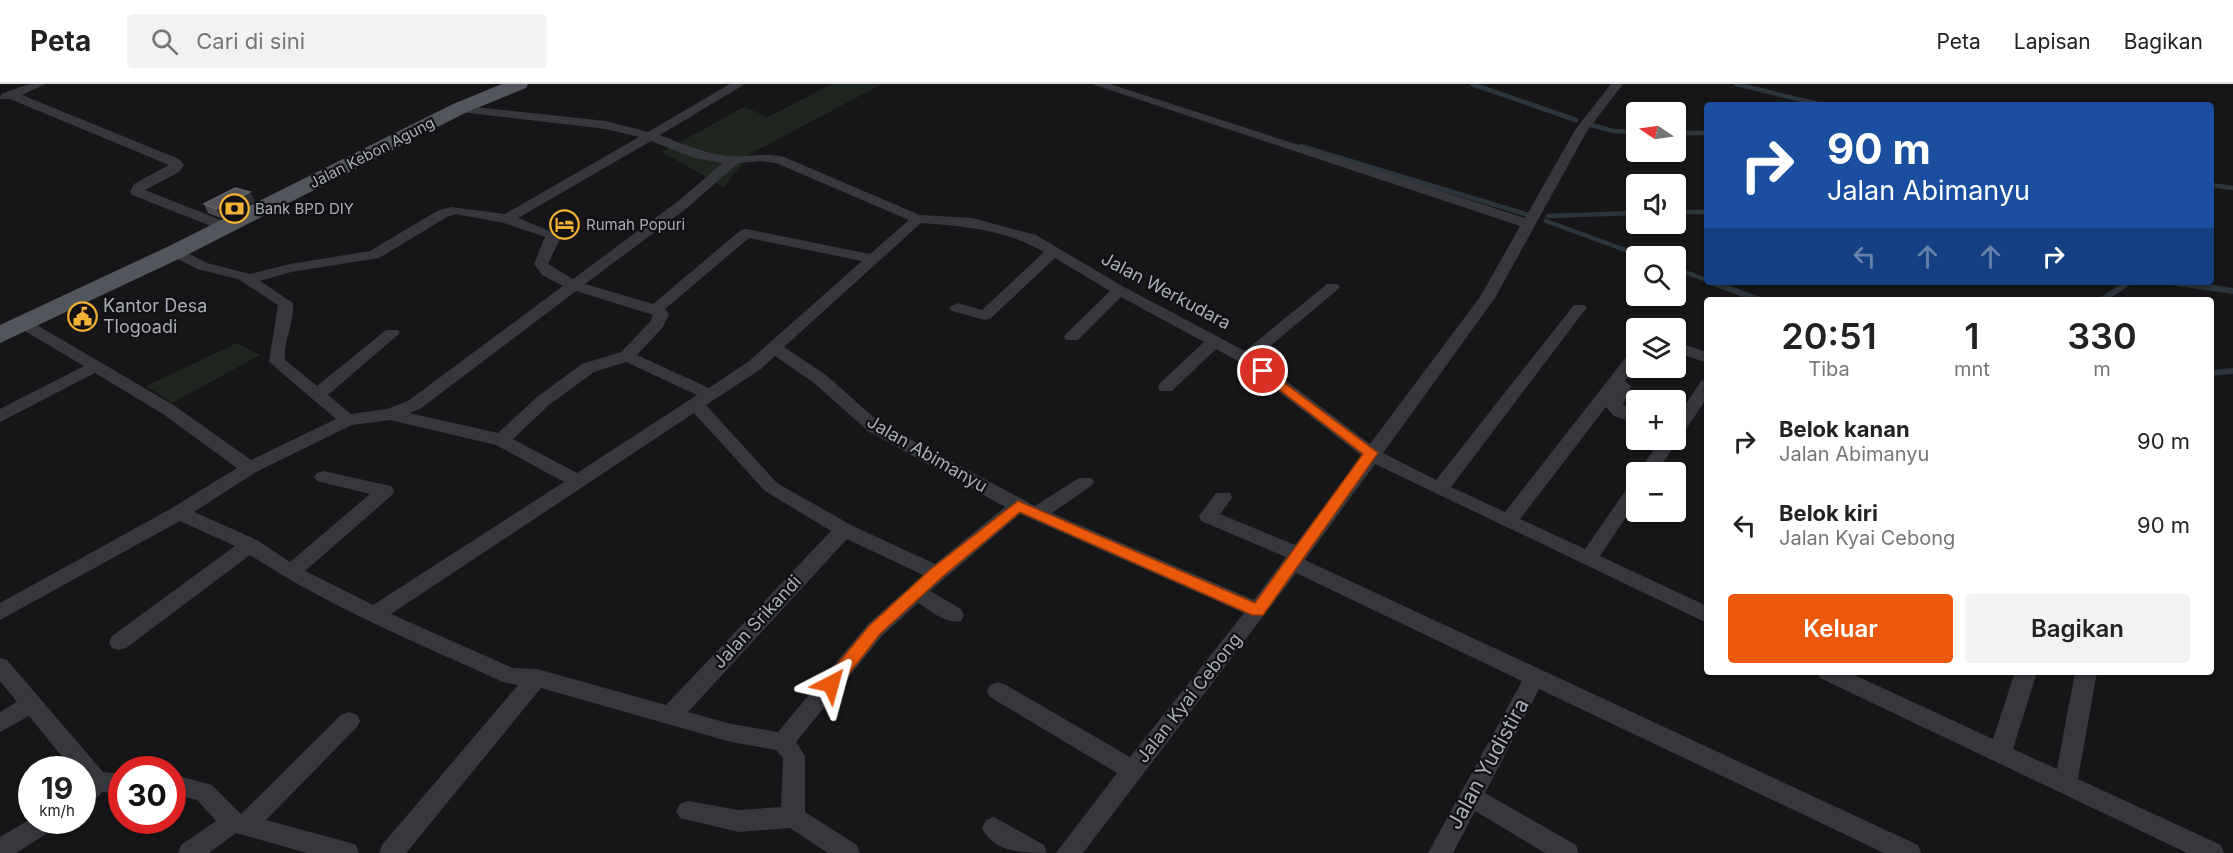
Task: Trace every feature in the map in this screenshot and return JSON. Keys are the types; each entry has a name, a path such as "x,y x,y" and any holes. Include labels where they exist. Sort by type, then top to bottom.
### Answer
{"main road":[{"name":"Jalan Kebon Agung","path":"0,335 226,227 460,108 519,84"}],"street":[{"path":"5,96 40,84"},
{"path":"507,219 739,84"},
{"path":"1098,84 1530,224"},
{"name":"Jalan Kyai Cebong","path":"1068,853 1258,610 1371,453 1487,298 1581,130 1617,84"},
{"path":"5,96 174,162 177,165 174,169 139,187 137,192 226,227"},
{"name":"Jalan Werkudara","path":"460,108 606,125 650,136 700,155 734,160 762,157 779,160 918,219 972,222 1031,238 1119,290 1246,358 1371,453 1439,489 1704,614"},
{"path":"0,612 179,513 250,468 348,420 390,414 414,405 700,191 734,160"},
{"path":"249,279 290,268 374,255 442,214 456,210 507,219 549,234 553,243 541,264 542,268 575,286 656,309 661,314 657,324 627,356 588,368 543,401 501,440"},
{"path":"374,615 703,399 774,348 918,219"},
{"path":"656,309 746,233 874,259"},
{"path":"957,308 985,315 1054,251"},
{"path":"175,252 202,266 249,279 285,303 288,312 274,350 277,362 348,420"},
{"path":"1246,358 1332,287"},
{"path":"1072,337 1119,290"},
{"path":"1439,489 1579,308"},
{"path":"24,324 170,410 250,468"},
{"path":"317,395 392,333"},
{"path":"1166,387 1216,340"},
{"name":"Jalan Abimanyu","path":"774,348 820,379 874,427 1018,506 1258,610"},
{"path":"1686,351 1704,357"},
{"path":"627,356 703,399 760,478 844,530 937,573"},
{"path":"0,416 97,366"},
{"path":"1509,520 1626,369"},
{"path":"1626,414 1620,412 1613,403 1630,378"},
{"path":"1686,417 1704,390"},
{"path":"390,414 501,440 577,481"},
{"path":"291,572 385,491 322,477"},
{"path":"1037,514 1086,482"},
{"path":"1223,498 1208,516 1713,762 1910,853"},
{"path":"1589,558 1626,504"},
{"path":"783,742 875,630 937,573 1018,506"},
{"path":"179,513 250,545 291,572 374,615 511,676 537,678 643,710 671,714 731,734 783,742 794,756 793,817"},
{"name":"Jalan Srikandi","path":"671,714 844,530"},
{"path":"119,642 250,545"},
{"path":"916,592 954,615"},
{"path":"0,666 33,703 68,756"},
{"name":"Jalan Yudistira","path":"1440,853 1536,675"},
{"path":"1834,675 2212,853"},
{"path":"2000,754 2025,675"},
{"path":"2065,784 2085,675"},
{"path":"391,853 537,678"},
{"path":"998,691 1132,770"},
{"path":"0,723 33,703"},
{"path":"190,853 239,824 349,721"},
{"path":"186,788 204,792 239,824 347,853"},
{"path":"1470,796 1567,853"},
{"path":"688,810 740,821 793,817 848,853"},
{"path":"994,828 1035,853"},
{"path":"0,850 26,834"}],"shaded area":[{"path":"832,84 882,84 750,154 724,187 662,152 744,107 768,117"},
{"path":"237,343 260,355 172,403 146,386"}],"building":[{"path":"235,188 250,192 216,209 204,204"}],"waterway":[{"path":"1472,84 1576,120"},
{"path":"1736,84 1810,102"},
{"path":"1591,125 1613,131 1626,132"},
{"path":"1686,133 1704,133"},
{"path":"1301,146 1532,216"},
{"path":"2214,185 2233,188"},
{"path":"1686,212 1704,212"},
{"path":"1548,216 1626,213"},
{"path":"1546,221 1626,250"},
{"path":"1686,273 1704,279"},
{"path":"1719,285 1752,297"},
{"path":"2106,297 2124,285"},
{"path":"2192,285 2233,291"},
{"path":"2214,373 2233,371"}],"place":[{"name":"Bank BPD DIY","path":"234,209"},
{"name":"Rumah Popuri","path":"565,225"},
{"name":"Kantor Desa Tlogoadi","path":"82,316"}],"route":[{"path":"831,684 875,630 937,573 1018,506 1258,610 1371,453 1263,371"}]}
